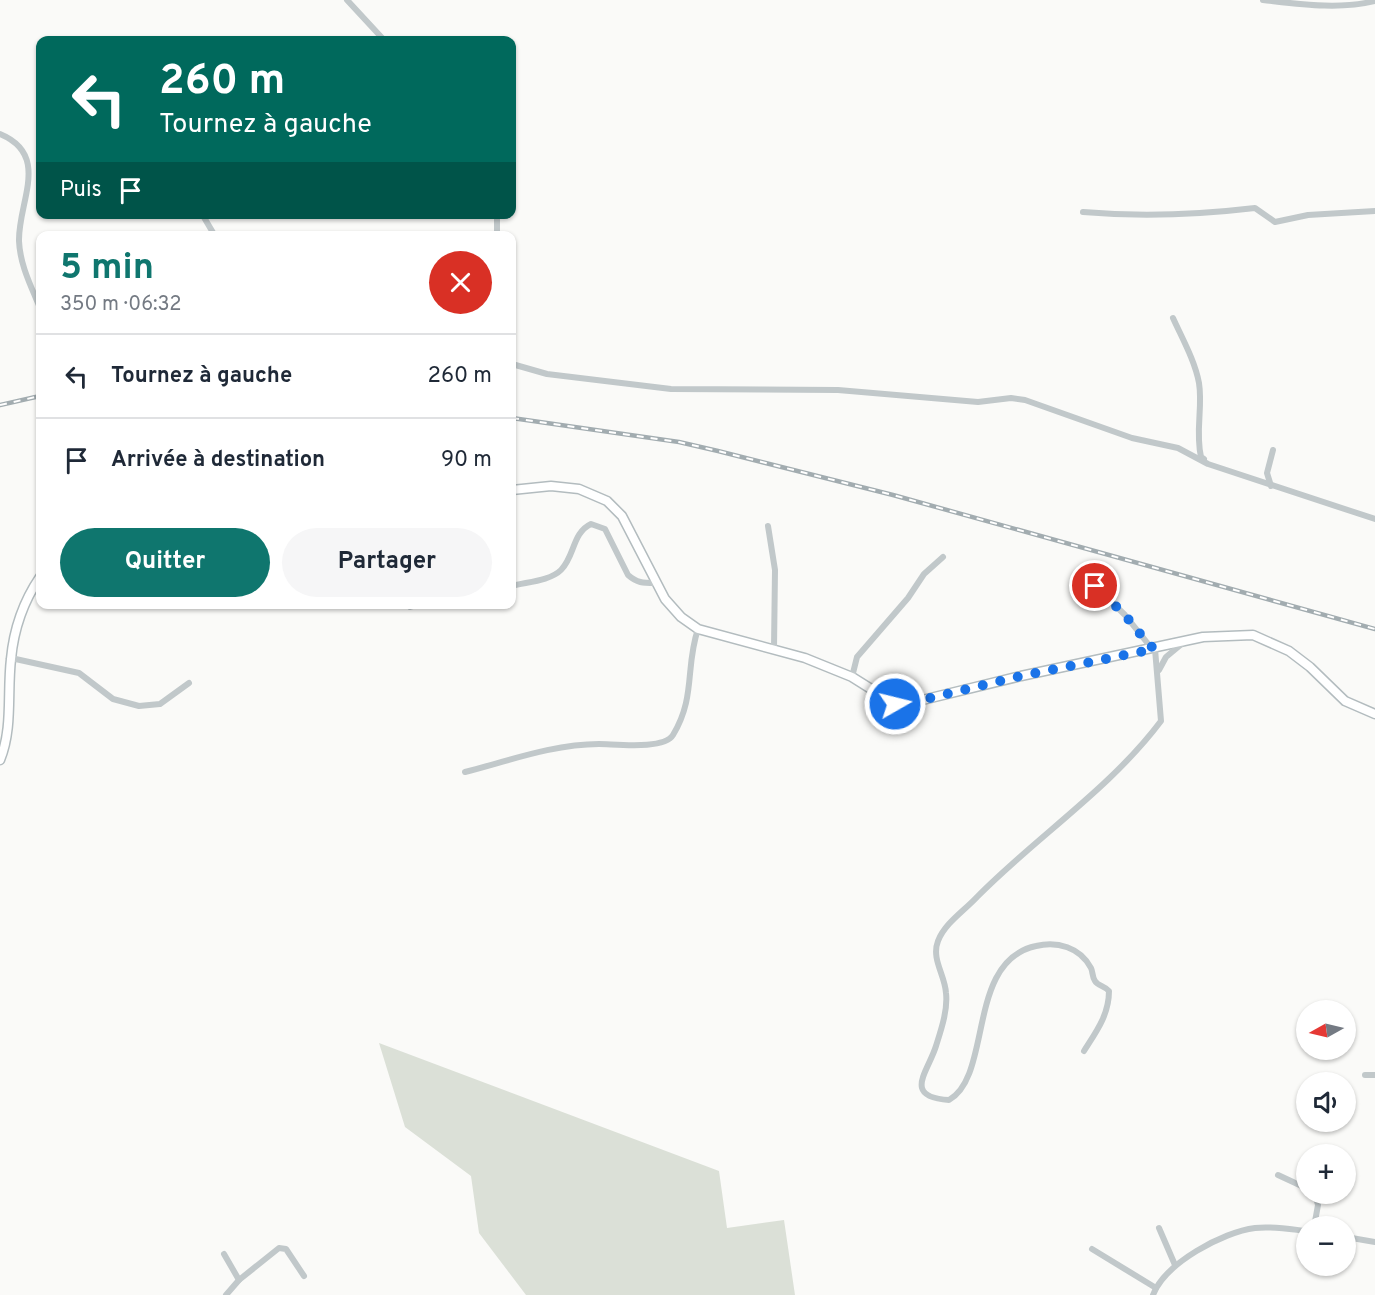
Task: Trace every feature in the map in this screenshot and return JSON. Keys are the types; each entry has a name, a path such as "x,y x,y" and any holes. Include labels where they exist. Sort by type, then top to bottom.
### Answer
{"street":[{"path":"347,0 380,36"},
{"path":"1263,0 1302,5 1350,5 1375,1"},
{"path":"0,134 21,146 26,156 29,183 22,208 20,252 36,298"},
{"path":"1083,212 1136,217 1199,215 1255,208 1275,222 1308,215 1375,211"},
{"path":"1173,318 1199,382 1200,417 1196,431 1201,457 1208,464"},
{"path":"516,365 547,374 671,389 838,390 978,402 1018,399 1132,438 1178,448 1208,464 1375,519"},
{"path":"1270,486 1267,473 1273,450"},
{"path":"516,490 550,486 579,489 607,501 622,516 655,583 681,617 698,630 774,648 852,677 895,704 906,704 1021,676 1218,635 1259,636 1303,661 1345,701 1375,714"},
{"path":"516,585 561,571 580,532 591,524 605,529 633,580 640,584 655,583"},
{"path":"768,525 775,570 774,648"},
{"path":"852,677 857,657 908,598 924,574 943,557"},
{"path":"0,760 8,732 10,658 17,622 25,599 36,583"},
{"path":"1084,1052 1104,1019 1109,1003 1109,991 1095,981 1091,968 1077,952 1064,945 1042,944 1022,949 1011,957 1001,972 989,997 962,1090 949,1100 939,1100 924,1092 921,1087 922,1076 930,1064 937,1045 945,1009 945,982 935,953 942,931 1006,868 1116,772 1158,725 1162,716 1155,649 1095,586"},
{"path":"465,772 539,753 596,744 634,746 661,743 672,737 687,708 694,643 698,630"},
{"path":"1158,670 1166,657 1185,641"},
{"path":"10,658 65,668 79,673 113,699 139,706 160,704 189,683"},
{"path":"1365,1075 1375,1075"},
{"path":"1278,1175 1296,1183"},
{"path":"1153,1295 1156,1287 1175,1265 1234,1232 1276,1227 1296,1230"},
{"path":"1159,1228 1175,1265"},
{"path":"1356,1238 1375,1242"},
{"path":"226,1295 239,1280 279,1248 286,1249 304,1276"},
{"path":"1092,1249 1156,1287"},
{"path":"224,1254 239,1280"}],"shaded area":[{"path":"379,1043 719,1171 727,1228 784,1220 795,1295 526,1295 479,1233 471,1176 405,1127"}],"railway":[{"path":"0,405 36,397"},
{"path":"516,419 679,442 718,451 893,495 1375,629"}],"route":[{"path":"895,704 906,704 1021,676 1155,649 1095,586"}]}
